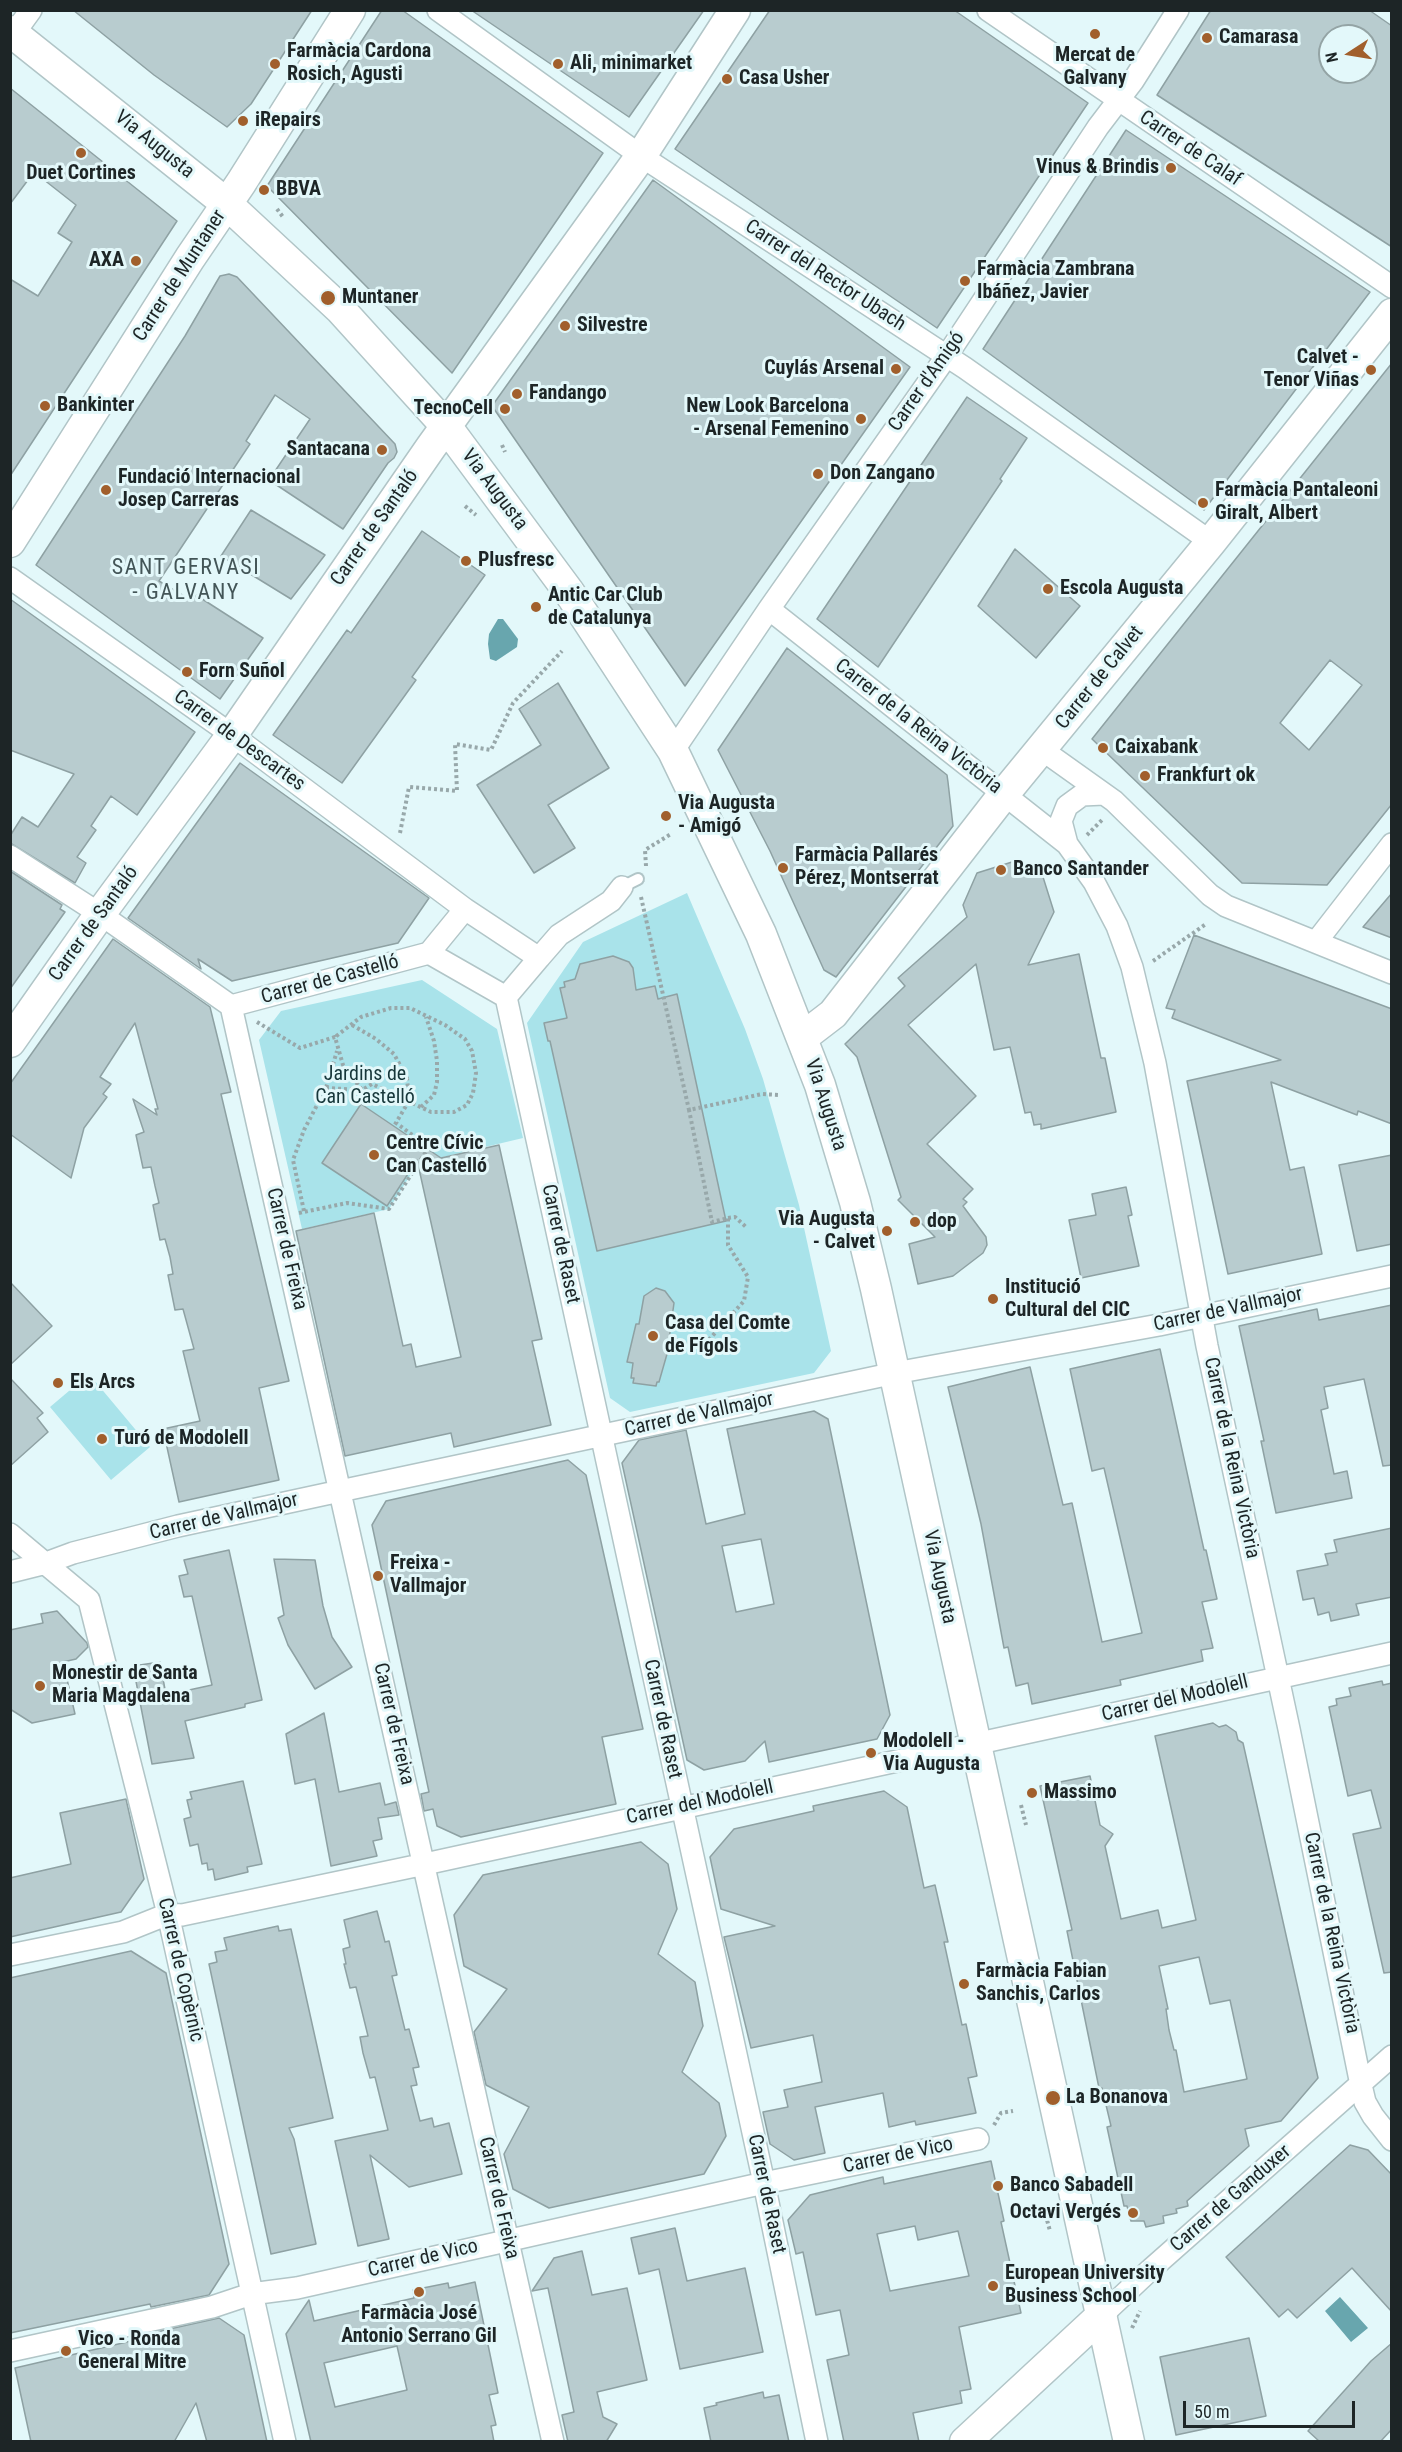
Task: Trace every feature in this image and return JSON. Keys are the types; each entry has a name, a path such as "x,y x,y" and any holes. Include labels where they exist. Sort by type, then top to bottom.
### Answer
{"street":[{"name":"Carrer de Muntaner","path":"10,542 350,10"},
{"name":"Carrer del Rector Ubach","path":"438,10 641,156 946,357 1211,542"},
{"name":"Carrer de Santaló","path":"10,1042 100,914 232,735 446,426 641,156 735,10"},
{"name":"Carrer de Calaf","path":"988,10 1392,287"},
{"name":"Carrer d'Amigó","path":"673,751 769,609 946,357 1178,10"},
{"name":"Via Augusta","path":"17,29 227,204 340,309 446,426 569,592 673,751 761,934 803,1037 855,1202 895,1373 1129,2442"},
{"name":"Carrer de Calvet","path":"803,1037 833,1014 1004,794 1211,542 1392,314"},
{"name":"Carrer de Descartes","path":"10,578 232,735 465,909 539,958"},
{"name":"Carrer de la Reina Victòria","path":"769,609 956,759 1004,794 1076,841"},
{"path":"1041,749 1104,794 1210,895 1244,915 1392,974"},
{"name":"Carrer de la Reina Victòria","path":"1104,794 1082,795 1067,806 1061,821 1076,841 1117,926 1132,967 1155,1063 1202,1316 1361,2085 1365,2102 1392,2140"},
{"path":"1316,942 1392,844"},
{"path":"10,856 100,914 231,1006"},
{"path":"465,909 429,953 506,998 559,935 611,901 630,883"},
{"name":"Carrer de Castelló","path":"231,1006 429,953"},
{"name":"Carrer de Raset","path":"506,998 764,2183 817,2442"},
{"name":"Carrer de Freixa","path":"231,1006 425,1864 506,2241 553,2442"},
{"name":"Carrer de Vallmajor","path":"10,1572 178,1526 340,1491 895,1373 1202,1316 1392,1276"},
{"name":"Carrer de Copèrnic","path":"10,1534 89,1600 168,1914 285,2442"},
{"name":"Carrer del Modolell","path":"10,1955 123,1932 168,1914 182,1915 425,1864 1392,1653"},
{"name":"Carrer de Ganduxer","path":"965,2442 1150,2270 1392,2056"},
{"name":"Carrer de Vico","path":"10,2351 212,2307 251,2294 297,2288 764,2183 978,2139"}],"path":[{"path":"277,209 283,217"},
{"path":"502,445 505,452"},
{"path":"465,506 476,515"},
{"path":"399,837 409,787 457,791 455,744 491,750 513,703 562,651"},
{"path":"1076,841 1103,818"},
{"path":"650,845 671,834"},
{"path":"630,883 688,1110 712,1222 735,1217 746,1227"},
{"path":"1152,962 1206,924"},
{"path":"231,1006 300,1048 336,1037 361,1017 391,1008 410,1008 445,1025 465,1039 472,1052 476,1073 473,1093 467,1105 454,1112 431,1112 372,1084 362,1090 326,1088"},
{"path":"421,1107 435,1095 437,1082 434,1041 425,1015"},
{"path":"291,1215 347,1203 388,1209 429,1147 395,1125 409,1101 407,1078 394,1054 376,1038 352,1024"},
{"path":"336,1037 343,1065 362,1090"},
{"path":"304,1211 293,1160 304,1130 326,1088 338,1050"},
{"path":"688,1110 762,1094 780,1095"},
{"path":"669,1339 705,1344 744,1301 748,1277 728,1245 728,1218"},
{"path":"1021,1805 1026,1825"},
{"path":"1001,2113 1013,2111"},
{"path":"1044,2210 1050,2231"}],"green space":[{"path":"687,893 745,1029 763,1079 799,1205 831,1351 814,1373 630,1412 610,1398 527,1023 583,942"},
{"name":"Jardins de Can Castelló","path":"422,980 497,1029 523,1138 418,1163 389,1209 302,1229 259,1040 281,1011"},
{"path":"89,1374 150,1447 111,1480 50,1407"}],"shaded area":[{"path":"498,619 503,619 518,639 517,647 496,661 490,659 488,644 489,634"},
{"path":"1340,2297 1368,2328 1351,2342 1325,2311"}],"building":[{"path":"73,10 312,10 251,104 227,127 154,75"},
{"path":"382,10 402,10 603,153 452,373 267,186"},
{"path":"471,10 704,10 629,117"},
{"path":"770,10 954,10 1088,103 937,328 675,149"},
{"path":"1211,10 1369,10 1392,26 1392,247 1157,95"},
{"path":"10,88 177,221 10,476 10,279 38,296 72,242 58,233 76,205 34,172 10,204"},
{"path":"1126,130 1370,292 1204,510 983,349"},
{"path":"653,180 910,367 685,686 492,406"},
{"path":"229,274 237,277 395,444 397,452 343,529 269,480 310,419 275,395 246,441 250,444 159,581 192,601 196,595 263,638 220,699 36,565 185,336 220,276"},
{"path":"1392,363 1392,804 1327,885 1242,883 1092,739","holes":["1330,660 1362,685 1309,750 1280,723"]},
{"path":"967,397 1027,438 1000,479 1002,481 878,667 817,619"},
{"path":"251,510 325,555 291,599 221,556"},
{"path":"422,531 485,575 412,677 416,680 342,783 273,735 347,630 351,633"},
{"path":"1015,549 1080,606 1036,658 978,606"},
{"path":"10,599 195,732 137,815 111,796 91,826 96,830 77,857 86,863 75,883 10,843 10,836 22,817 38,827 74,774 10,750"},
{"path":"787,648 947,775 953,826 836,977 824,970 770,851 718,750"},
{"path":"558,683 609,768 548,805 575,848 534,873 477,785 541,745 519,709"},
{"path":"240,763 429,898 398,943 232,981 198,959 201,969 128,918"},
{"path":"1012,862 1043,877 1054,912 1028,965 1079,954 1101,1058 1105,1058 1116,1112 1041,1129 1041,1124 1034,1125 1031,1112 1025,1113 1010,1047 994,1050 976,964 908,1025 976,1096 927,1144 973,1189 963,1199 967,1202 963,1206 986,1237 987,1245 983,1253 953,1276 918,1284 909,1244 935,1237 898,1200 901,1197 857,1057 845,1044 905,986 898,978 967,917 963,905 977,873"},
{"path":"10,871 62,905 60,909 65,912 10,989"},
{"path":"1392,893 1392,938 1363,927"},
{"path":"1194,935 1392,1009 1392,1124 1358,1111 1357,1115 1271,1082 1290,1170 1304,1167 1322,1254 1228,1274 1187,1081 1281,1060 1172,1018 1175,1010 1166,1008"},
{"path":"113,939 210,1007 231,1092 221,1094 289,1381 259,1388 279,1480 179,1502 163,1429 200,1421 183,1351 194,1349 183,1309 175,1310 168,1275 173,1274 170,1257 165,1239 160,1240 153,1205 159,1203 151,1167 143,1168 136,1135 144,1132 133,1099 157,1115 155,1109 158,1109 135,1023 100,1077 111,1084 103,1094 107,1097 84,1128 71,1178 10,1134 10,1084"},
{"path":"613,956 629,962 633,968 636,990 655,986 658,999 677,994 726,1221 597,1251 544,1023 567,1018 560,988 565,987 564,982 575,979 580,964"},
{"path":"361,1104 441,1158 499,1145 542,1339 532,1341 551,1425 454,1447 451,1433 345,1456 296,1231 374,1213 403,1346 411,1344 416,1367 461,1357 417,1160 387,1206 322,1163"},
{"path":"1392,1155 1392,1244 1357,1251 1339,1165"},
{"path":"1126,1187 1132,1215 1128,1216 1139,1266 1081,1278 1069,1220 1096,1215 1092,1194"},
{"path":"10,1282 52,1326 10,1365"},
{"name":"Casa del Comte de Fígols","path":"656,1288 665,1291 674,1303 667,1354 656,1386 633,1383 634,1378 631,1378 633,1363 627,1362 636,1324 639,1324 644,1296"},
{"path":"1392,1305 1392,1465 1383,1466 1364,1379 1324,1387 1328,1408 1321,1410 1334,1474 1347,1471 1352,1498 1276,1513 1261,1441 1264,1441 1239,1326 1317,1309 1319,1320"},
{"path":"1160,1349 1217,1599 1202,1602 1213,1648 1201,1650 1203,1661 1120,1680 1121,1685 1032,1704 1028,1683 1016,1686 1008,1647 1004,1648 981,1524 948,1387 1030,1367 1063,1505 1072,1503 1102,1642 1142,1633 1104,1468 1092,1471 1070,1369"},
{"path":"10,1378 43,1413 37,1418 48,1432 10,1466"},
{"path":"814,1411 828,1419 890,1715 877,1739 769,1762 765,1741 745,1761 704,1770 687,1760 622,1463 639,1440 686,1430 706,1524 745,1514 727,1429","holes":["761,1539 774,1604 736,1612 722,1546"]},
{"path":"568,1460 586,1475 643,1729 602,1737 616,1804 461,1837 437,1826 433,1809 424,1811 421,1794 429,1792 372,1525 386,1501"},
{"path":"1392,1528 1392,1597 1356,1604 1359,1615 1331,1621 1329,1612 1318,1615 1314,1598 1303,1600 1297,1571 1328,1565 1325,1554 1337,1552 1334,1540"},
{"path":"229,1550 262,1700 245,1704 245,1707 185,1721 194,1758 152,1764 133,1666 160,1662 166,1695 212,1685 192,1596 184,1597 179,1576 188,1574 184,1560"},
{"path":"274,1559 315,1560 323,1606 332,1637 352,1667 315,1689 288,1645 278,1618 284,1615"},
{"name":"Monestir de Santa Maria Magdalena","path":"57,1611 87,1643 88,1647 76,1659 63,1662 75,1714 32,1723 10,1709 10,1630 43,1623 41,1614"},
{"path":"1382,1681 1383,1685 1392,1683 1392,1972 1384,1973 1353,1834 1381,1828 1371,1790 1348,1796 1329,1707 1337,1705 1336,1699 1351,1696 1349,1688"},
{"path":"324,1713 339,1792 380,1783 385,1805 396,1802 399,1815 378,1818 382,1839 373,1841 377,1856 331,1866 315,1779 295,1784 286,1734"},
{"path":"1213,1723 1219,1727 1226,1725 1236,1732 1238,1740 1243,1743 1318,2078 1281,2121 1245,2129 1249,2146 1187,2201 1188,2206 1176,2209 1177,2213 1163,2216 1164,2223 1146,2227 1144,2221 1131,2221 1127,2206 1124,2206 1107,2127 1111,2126 1102,2088 1099,2088 1067,1931 1072,1930 1040,1786 1090,1776 1100,1825 1113,1834 1105,1846 1121,1919 1158,1910 1162,1928 1196,1920 1155,1736","holes":["1199,1957 1210,2004 1230,2000 1247,2079 1184,2092 1176,2050 1174,2050 1169,2030 1166,2009 1168,2009 1159,1966"]},
{"path":"243,1781 262,1864 247,1867 248,1872 215,1880 213,1869 208,1870 207,1863 202,1864 198,1844 190,1846 184,1819 191,1817 187,1800 192,1799 190,1792"},
{"path":"884,1791 907,1807 924,1888 935,1885 948,1942 944,1942 962,2025 966,2024 977,2076 968,2078 976,2113 916,2125 915,2121 889,2127 883,2093 815,2107 825,2153 794,2160 770,2144 763,2112 788,2107 784,2090 822,2082 813,2035 751,2048 724,1937 775,1926 721,1909 710,1857 734,1829 814,1811 813,1806"},
{"path":"126,1799 144,1879 121,1912 10,1937 10,1878 71,1864 60,1813"},
{"path":"641,1842 668,1864 677,1909 658,1954 695,1982 703,2026 682,2072 719,2103 726,2136 704,2174 549,2208 513,2189 504,2154 529,2107 486,2085 474,2032 507,1989 464,1966 454,1915 483,1875"},
{"path":"377,1911 385,1942 389,1941 397,1975 392,1976 405,2030 409,2029 419,2067 413,2068 417,2085 411,2086 420,2121 432,2118 434,2127 449,2123 462,2174 409,2187 370,2155 389,2239 358,2246 335,2141 388,2130 375,2077 370,2078 363,2053 360,2037 368,2036 356,1987 350,1988 344,1964 346,1964 343,1949 350,1947 344,1920"},
{"path":"278,1926 279,1931 291,1929 333,2118 289,2128 294,2139 316,2244 271,2254 209,1964 217,1962 215,1952 227,1950 224,1938"},
{"path":"131,1951 166,1973 229,2264 209,2295 151,2307 150,2304 10,2333 10,1978"},
{"path":"1350,2145 1368,2150 1392,2175 1392,2312 1352,2268 1297,2318 1288,2309 1279,2317 1226,2257"},
{"path":"991,2161 1004,2221 1001,2222 1021,2313 959,2327 971,2389 960,2391 962,2403 913,2413 919,2442 844,2442 827,2360 849,2355 840,2310 816,2315 803,2252 796,2254 788,2220 810,2195 883,2177 884,2184","holes":["915,2226 918,2240 958,2231 969,2276 890,2291 877,2234"]},
{"path":"675,2228 687,2281 745,2268 763,2352 680,2369 659,2269 639,2274 631,2238"},
{"path":"582,2251 592,2295 627,2288 647,2380 597,2392 603,2417 617,2424 606,2442 568,2442 562,2415 574,2412 548,2288 532,2291 554,2258"},
{"path":"475,2282 498,2393 489,2395 496,2425 491,2426 494,2442 311,2442 286,2334 309,2300 314,2321 414,2298 413,2290 448,2283 449,2288","holes":["397,2346 407,2390 335,2407 324,2363"]},
{"path":"219,2318 244,2335 267,2442 207,2442 196,2403 174,2442 31,2442 15,2368"},
{"path":"1249,2338 1266,2416 1176,2435 1160,2357"},
{"path":"1392,2343 1392,2429 1380,2442 1320,2442 1308,2431 1371,2361"},
{"path":"763,2392 764,2398 779,2395 789,2442 711,2442 704,2408"}],"place":[{"name":"Mercat de Galvany","path":"1095,34"},
{"name":"Camarasa","path":"1207,38"},
{"name":"Farmàcia Cardona Rosich, Agusti","path":"275,64"},
{"name":"Ali, minimarket","path":"558,64"},
{"name":"Casa Usher","path":"727,79"},
{"name":"iRepairs","path":"243,121"},
{"name":"Duet Cortines","path":"81,153"},
{"name":"Vinus & Brindis","path":"1171,168"},
{"name":"BBVA","path":"264,190"},
{"name":"AXA","path":"136,261"},
{"name":"Farmàcia Zambrana Ibáñez, Javier","path":"965,281"},
{"name":"Muntaner","path":"328,298"},
{"name":"Silvestre","path":"565,326"},
{"name":"Cuylás Arsenal","path":"896,369"},
{"name":"Calvet - Tenor Viñas","path":"1371,370"},
{"name":"Fandango","path":"517,394"},
{"name":"Bankinter","path":"45,406"},
{"name":"TecnoCell","path":"505,409"},
{"name":"New Look Barcelona - Arsenal Femenino","path":"861,419"},
{"name":"Santacana","path":"382,450"},
{"name":"Don Zangano","path":"818,474"},
{"name":"Fundació Internacional Josep Carreras","path":"106,490"},
{"name":"Farmàcia Pantaleoni Giralt, Albert","path":"1203,503"},
{"name":"Plusfresc","path":"466,561"},
{"name":"Escola Augusta","path":"1048,589"},
{"name":"Antic Car Club de Catalunya","path":"536,607"},
{"name":"Forn Suñol","path":"187,672"},
{"name":"Caixabank","path":"1103,748"},
{"name":"Frankfurt ok","path":"1145,776"},
{"name":"Via Augusta - Amigó","path":"666,816"},
{"name":"Farmàcia Pallarés Pérez, Montserrat","path":"783,868"},
{"name":"Banco Santander","path":"1001,870"},
{"name":"Centre Cívic Can Castelló","path":"374,1155"},
{"name":"dop","path":"915,1222"},
{"name":"Via Augusta - Calvet","path":"887,1231"},
{"name":"Institució Cultural del CIC","path":"993,1299"},
{"name":"Casa del Comte de Fígols","path":"653,1336"},
{"name":"Els Arcs","path":"58,1383"},
{"name":"Turó de Modolell","path":"102,1439"},
{"name":"Freixa - Vallmajor","path":"378,1576"},
{"name":"Monestir de Santa Maria Magdalena","path":"40,1686"},
{"name":"Modolell - Via Augusta","path":"871,1753"},
{"name":"Massimo","path":"1032,1793"},
{"name":"Farmàcia Fabian Sanchis, Carlos","path":"964,1984"},
{"name":"La Bonanova","path":"1053,2098"},
{"name":"Banco Sabadell","path":"998,2186"},
{"name":"Octavi Vergés","path":"1133,2213"},
{"name":"European University Business School","path":"993,2286"},
{"name":"Farmàcia José Antonio Serrano Gil","path":"419,2292"},
{"name":"Vico - Ronda General Mitre","path":"66,2351"}],"district":[{"name":"SANT GERVASI - GALVANY","path":"186,580"}]}
